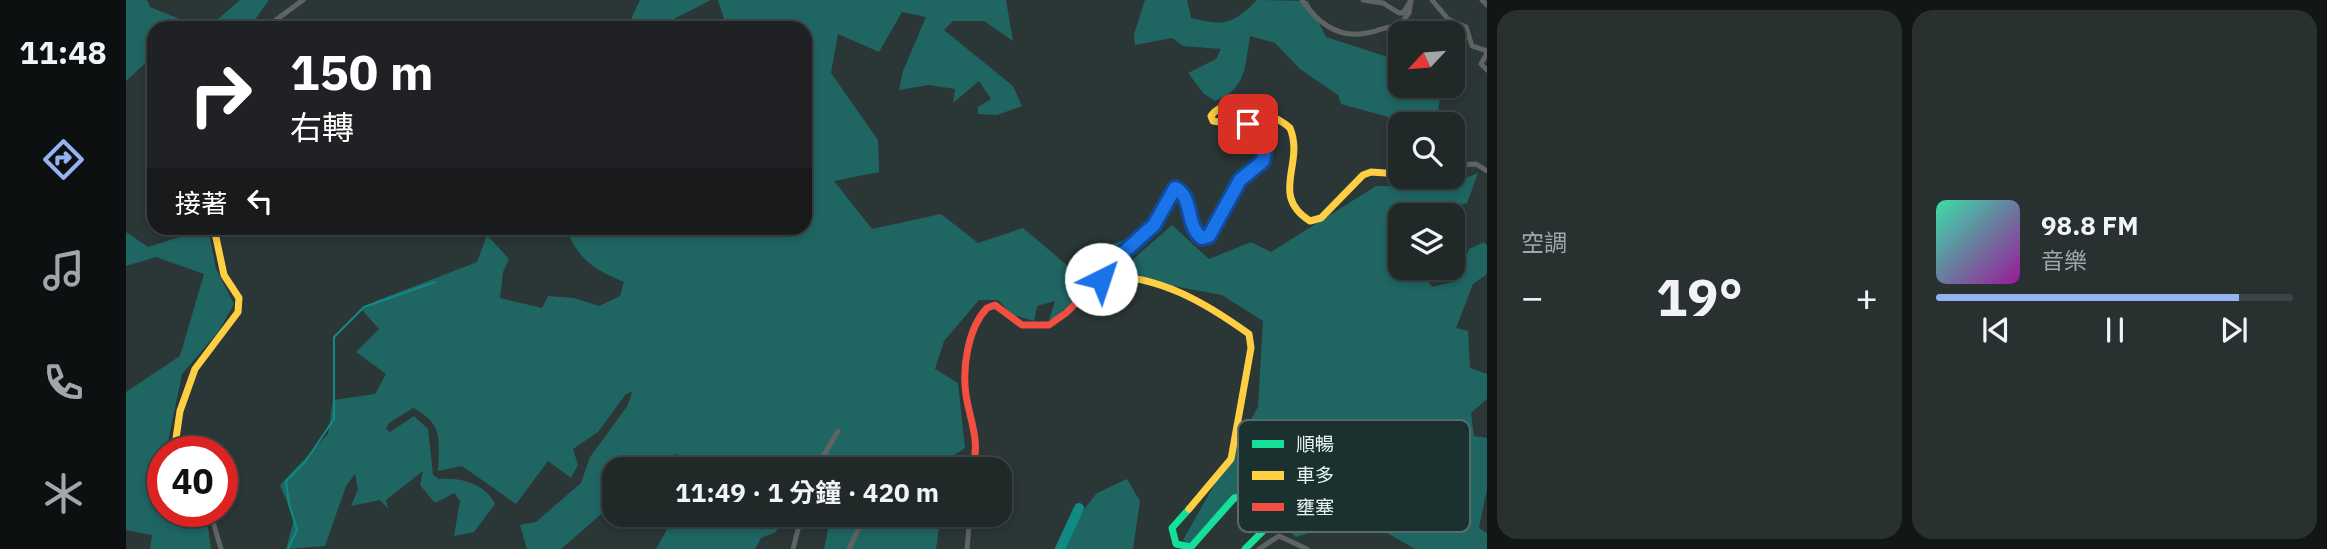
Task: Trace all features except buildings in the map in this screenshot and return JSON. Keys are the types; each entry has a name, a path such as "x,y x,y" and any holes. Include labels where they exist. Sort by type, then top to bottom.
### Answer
{"street":[{"path":"274,21 303,0"},
{"path":"1302,0 1318,21 1330,29 1365,34 1381,26 1399,26 1409,13 1411,0"},
{"path":"1363,0 1383,3 1403,13 1411,0"},
{"path":"1432,0 1448,19 1466,27 1472,46 1487,52 1481,64 1487,70"},
{"path":"1482,0 1487,5"},
{"path":"974,457 976,438 965,383 969,345 980,313 986,306 995,305 1022,326 1049,325 1066,313 1154,225 1173,188 1178,188 1187,199 1196,233 1207,237 1240,180 1263,161 1266,144 1264,137 1248,124 1213,121 1211,116 1219,108 1243,106 1288,125 1294,140 1289,194 1293,209 1310,221 1321,218 1363,175 1371,172 1388,173"},
{"path":"1465,164 1476,164 1487,171"},
{"path":"176,436 180,411 195,369 239,312 239,298 224,275 215,235"},
{"path":"1104,275 1137,278 1181,289 1215,308 1249,334 1251,348 1238,420"},
{"path":"1238,421 1231,460 1172,528 1177,544 1191,547 1234,498 1238,497"},
{"path":"823,457 838,431"},
{"path":"215,527 221,549"},
{"path":"793,549 799,527"},
{"path":"849,549 859,527"},
{"path":"967,549 969,527"},
{"path":"1245,549 1265,532"},
{"path":"1259,549 1279,536 1307,549"}],"shaded area":[{"path":"126,0 147,0 150,7 187,21 147,21 147,62 126,81"},
{"path":"240,0 269,0 254,21 216,21"},
{"path":"640,0 711,0 670,21 633,21"},
{"path":"718,0 1006,0 1013,41 984,21 953,21 944,30 1013,86 1022,106 997,115 978,114 978,107 991,99 979,81 953,103 955,89 929,85 899,90 903,71 926,17 902,12 879,52 838,34 831,73 878,140 879,172 834,181 872,229 941,214 978,243 1023,228 1082,278 1110,258 1101,254 1107,246 1142,234 1055,318 1049,320 1055,301 1037,306 1034,321 1013,315 998,300 979,300 944,341 935,369 958,383 965,448 954,457 678,457 677,453 671,457 602,457 602,513 561,549 527,549 520,525 536,522 581,483 590,457 628,405 632,392 626,394 598,432 573,449 578,465 571,478 548,461 516,504 462,466 438,471 438,434 430,420 413,408 389,423 386,429 390,432 414,416 428,429 433,475 439,479 471,483 491,497 495,504 474,532 454,536 460,501 454,493 435,503 420,485 423,471 386,500 388,509 380,500 351,506 358,489 355,474 346,486 325,546 286,549 294,519 280,485 328,434 333,400 375,394 386,374 356,352 379,329 362,310 376,301 477,262 487,235 509,259 503,272 500,298 542,308 548,296 574,298 599,306 620,296 624,282 589,263 569,235 812,235 812,21 720,21 724,19"},
{"path":"1145,0 1187,0 1191,18 1212,22 1234,19 1257,0 1308,1 1326,37 1388,57 1388,98 1440,98 1438,112 1388,112 1388,117 1341,104 1338,95 1300,69 1275,43 1250,36 1239,83 1215,101 1204,94 1188,73 1216,59 1221,49 1183,46 1172,38 1135,45 1134,34"},
{"path":"1478,173 1467,203 1388,203 1388,280 1427,280 1432,287 1465,280 1465,260 1469,249 1484,242 1487,246 1487,274 1473,284 1456,328 1468,331 1470,368 1487,374 1487,399 1471,413 1474,436 1487,438 1487,489 1479,528 1487,533 1487,549 1415,549 1385,532 1470,532 1470,420 1251,420 1258,407 1263,321 1222,295 1157,283 1123,268 1172,225 1209,259 1251,242 1271,252 1376,186 1388,186 1388,189 1465,189 1465,178"},
{"path":"126,232 148,247 186,235 209,235 216,269 234,304 218,332 182,374 169,436 147,436 147,527 208,527 211,549 150,549 152,535 126,530 126,392 180,356 204,274 156,257 126,266"},
{"path":"1238,442 1238,500 1193,548 1183,540"},
{"path":"1127,479 1140,501 1133,549 1056,549 1059,540 1097,493"},
{"path":"668,527 778,527 776,532 761,538 755,549 656,549"},
{"path":"829,527 939,527 936,549 824,549"},
{"path":"1290,532 1312,532 1296,537"}],"waterway":[{"path":"288,549 297,530 289,504 286,481 305,462 334,419 334,337 364,307 435,282"},
{"path":"1060,549 1079,508"}],"traffic: fast":[{"path":"1189,509 1172,528 1176,544 1191,547 1234,498 1238,497"},
{"path":"1245,549 1262,532"}],"traffic: slow":[{"path":"1233,193 1260,162 1265,147 1264,137 1252,127 1213,121 1211,116 1218,109 1227,106 1262,112 1290,128 1294,154 1290,178 1292,201 1298,211 1310,221 1321,218 1363,175 1371,172 1388,173"},
{"path":"176,436 180,411 195,369 238,312 239,298 224,275 215,235"},
{"path":"1104,275 1144,280 1181,293 1215,311 1249,334 1251,348 1238,420"},
{"path":"1189,509 1231,459 1238,420"}],"traffic: jam":[{"path":"974,457 974,432 966,395 966,360 975,326 987,308 995,305 1022,325 1049,325 1066,313 1154,225 1175,188 1184,199 1194,226 1202,238 1209,236 1233,193"}],"route":[{"path":"1101,279 1114,261 1154,225 1175,188 1187,199 1196,233 1202,238 1209,236 1240,180 1263,161 1266,152 1264,137 1248,124"}]}
